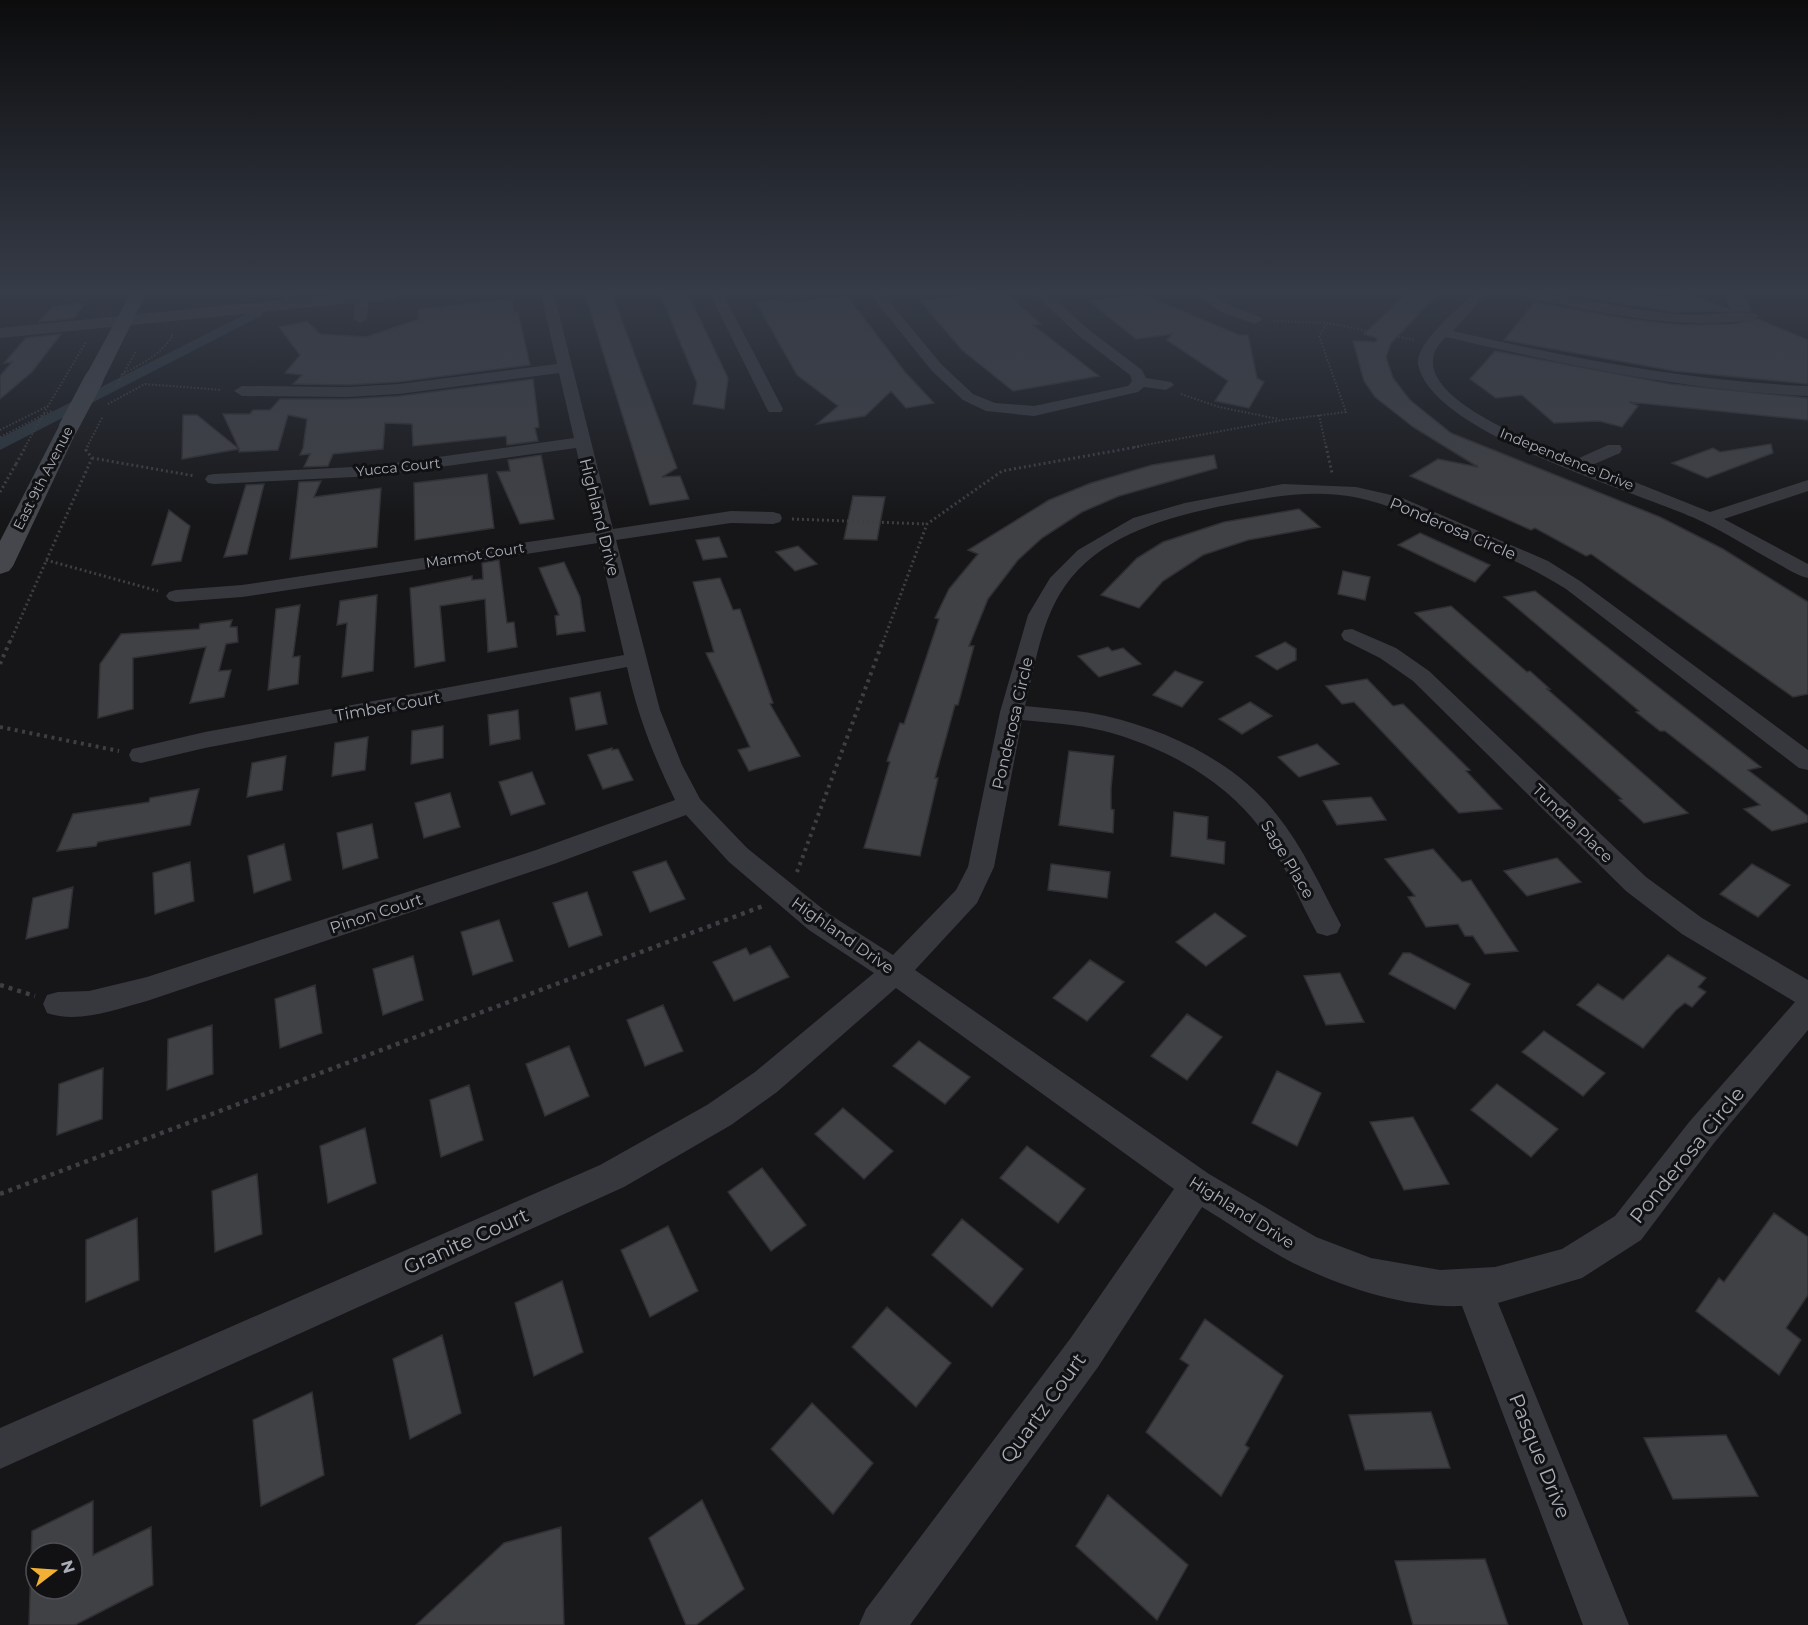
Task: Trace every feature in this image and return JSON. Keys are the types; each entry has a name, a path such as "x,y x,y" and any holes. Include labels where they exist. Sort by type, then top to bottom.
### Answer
{"main road":[{"name":"East 9th Avenue","path":"0,566 99,370"}],"street":[{"path":"242,391 347,392 548,370"},
{"name":"Highland Drive","path":"563,370 648,710 670,765 690,804 738,855 819,922 895,972 1197,1185 1305,1250 1371,1276 1440,1288 1473,1287"},
{"path":"755,370 775,409"},
{"path":"939,370 968,397 992,408 1034,411 1124,393 1133,390 1140,382"},
{"path":"1133,370 1137,373 1140,382"},
{"name":"Independence Drive","path":"1427,370 1439,391 1459,409 1516,441 1709,518 1808,572"},
{"path":"1613,370 1736,388 1808,391"},
{"path":"1140,382 1166,385"},
{"path":"979,420 992,408"},
{"name":"Yucca Court","path":"214,479 374,471 581,442"},
{"path":"1579,465 1614,449"},
{"path":"1709,518 1808,485"},
{"name":"Ponderosa Circle","path":"895,972 967,896 981,867 1012,712 1038,615 1057,582 1085,554 1111,537 1140,522 1185,508 1284,489 1336,490 1394,501 1541,565 1574,585 1808,762"},
{"name":"Marmot Court","path":"176,596 242,591 731,517 773,518"},
{"name":"Tundra Place","path":"1352,634 1388,653 1422,676 1636,884 1692,926 1808,995"},
{"name":"Timber Court","path":"141,755 205,740 635,659"},
{"name":"Sage Place","path":"1012,712 1106,724 1153,739 1197,760 1236,788 1268,821 1327,926"},
{"name":"Pinon Court","path":"58,1004 89,1003 147,989 545,857 690,804"},
{"name":"Granite Court","path":"0,1449 612,1176 719,1115 766,1082 895,972"},
{"name":"Ponderosa Circle","path":"1473,1287 1495,1285 1569,1265 1628,1228 1702,1132 1808,1008"},
{"name":"Quartz Court","path":"882,1625 1084,1353 1197,1185"},
{"name":"Pasque Drive","path":"1473,1287 1606,1625"}],"path":[{"path":"0,492 70,370"},
{"path":"114,390 125,370"},
{"path":"0,1194 788,897 927,525 1002,471 1282,420 1346,412 1331,370"},
{"path":"108,404 145,384 242,391"},
{"path":"1166,385 1185,397 1219,407 1282,420"},
{"path":"111,397 86,450 92,458 214,479"},
{"path":"0,430 48,406"},
{"path":"1318,415 1336,490"},
{"path":"0,663 92,458"},
{"path":"773,518 927,525"},
{"path":"46,560 176,596"},
{"path":"0,727 141,755"},
{"path":"0,984 58,1004"}],"building":[{"path":"5,370 34,370 0,399 0,376"},
{"path":"288,370 493,370 399,382 347,385 293,384 302,375 285,373"},
{"path":"608,370 640,370 677,468 662,477 680,476 689,499 650,505"},
{"path":"692,370 724,370 728,378 724,409 693,404 697,383"},
{"path":"794,370 903,370 934,403 906,408 891,391 865,416 817,424 838,406 797,375"},
{"path":"987,370 1091,370 1099,376 1013,391"},
{"path":"1211,370 1255,370 1257,378 1264,382 1249,408 1215,401 1228,381"},
{"path":"1361,370 1390,370 1393,378 1410,400 1451,433 1660,517 1723,549 1808,602 1808,694 1793,697 1591,554 1586,556 1535,528 1531,530 1410,476 1438,459 1478,467 1413,427 1375,397 1364,381"},
{"path":"1478,370 1595,370 1671,384 1808,398 1808,420 1629,402 1638,406 1622,427 1599,421 1554,423 1522,395 1496,398 1470,379"},
{"path":"1668,370 1808,370 1808,384"},
{"path":"533,379 539,427 535,428 538,441 507,445 506,436 413,446 412,424 385,423 383,449 333,454 328,466 304,467 310,454 300,455 307,419 288,415 278,450 239,452 223,414 250,414 253,410 270,410 280,399 399,396"},
{"path":"183,415 197,415 239,449 182,459"},
{"path":"1771,444 1773,453 1707,478 1672,463 1713,448 1720,452"},
{"path":"541,455 554,519 520,524 497,472 510,471 508,460"},
{"path":"1214,455 1217,468 1119,496 1082,512 1042,538 1018,560 988,599 969,646 974,646 935,778 938,778 920,856 864,848 890,762 887,761 900,723 904,724 939,619 935,618 949,589 978,554 968,550 1049,500 1091,483 1152,465"},
{"path":"487,474 494,528 415,540 414,483"},
{"path":"321,481 314,497 381,488 377,547 290,559 299,482"},
{"path":"264,484 247,554 224,557 246,485"},
{"path":"853,496 885,497 877,540 844,539"},
{"path":"1299,509 1320,527 1248,540 1203,555 1163,581 1139,608 1101,595 1137,558 1163,542 1224,522"},
{"path":"169,510 190,526 181,561 152,565"},
{"path":"1420,533 1490,565 1475,582 1398,545"},
{"path":"719,537 727,557 703,560 696,540"},
{"path":"798,546 817,564 795,571 776,552"},
{"path":"499,560 507,623 514,622 517,647 488,652 485,599 440,606 445,661 415,667 410,588 472,576 472,580 483,579 482,563"},
{"path":"564,562 580,597 585,631 557,635 555,616 559,615 539,568"},
{"path":"1343,571 1370,577 1365,600 1338,594"},
{"path":"720,578 733,610 740,609 773,703 770,704 800,756 749,771 738,750 750,747 706,653 714,652 693,582"},
{"path":"1535,591 1761,767 1748,770 1808,816 1808,822 1772,831 1744,809 1760,805 1665,731 1660,731 1636,712 1639,711 1504,597"},
{"path":"377,595 373,671 342,677 347,623 337,625 340,601"},
{"path":"300,605 293,657 300,656 298,684 268,690 276,609"},
{"path":"1451,606 1527,672 1530,671 1550,689 1547,689 1688,813 1644,823 1619,800 1622,799 1415,613"},
{"path":"232,620 230,627 237,627 238,642 226,644 219,671 231,670 224,697 190,703 206,647 133,658 133,709 98,718 100,664 121,634 199,629 200,624"},
{"path":"1285,642 1296,649 1296,660 1277,670 1256,656"},
{"path":"1108,647 1112,651 1123,648 1141,664 1099,677 1078,656"},
{"path":"1175,671 1203,682 1182,707 1153,695"},
{"path":"1367,679 1393,706 1403,704 1470,770 1466,771 1502,809 1459,813 1354,702 1342,704 1326,686"},
{"path":"600,692 607,724 576,730 570,698"},
{"path":"1250,702 1272,716 1242,734 1219,719"},
{"path":"518,710 520,739 490,745 488,715"},
{"path":"443,726 443,758 411,764 412,731"},
{"path":"368,737 365,770 332,776 335,743"},
{"path":"1317,744 1339,764 1299,777 1278,757"},
{"path":"612,748 612,750 618,749 633,780 603,789 588,755"},
{"path":"1069,751 1114,756 1111,789 1111,809 1114,810 1113,833 1059,825"},
{"path":"286,756 282,790 247,797 252,763"},
{"path":"532,772 545,804 511,815 499,782"},
{"path":"199,789 190,825 98,842 96,846 57,851 73,814 149,802 150,798"},
{"path":"450,793 460,827 424,838 415,803"},
{"path":"1371,797 1386,820 1337,825 1323,801"},
{"path":"1174,812 1208,817 1207,839 1225,842 1224,864 1171,856"},
{"path":"372,824 378,858 343,869 337,833"},
{"path":"284,844 291,880 254,893 248,856"},
{"path":"1433,849 1462,882 1471,880 1518,951 1485,954 1473,936 1465,936 1458,924 1426,927 1408,897 1415,896 1385,859"},
{"path":"1557,858 1581,882 1527,896 1504,871"},
{"path":"666,861 685,899 650,912 633,872"},
{"path":"190,862 194,901 155,914 153,873"},
{"path":"1051,864 1110,872 1107,898 1048,890"},
{"path":"1752,864 1790,885 1758,917 1720,894"},
{"path":"73,887 68,928 26,939 33,898"},
{"path":"587,892 602,935 569,947 553,903"},
{"path":"1215,913 1246,936 1206,966 1176,942"},
{"path":"499,920 513,961 473,975 461,932"},
{"path":"770,946 789,977 734,1001 713,962 746,948 750,955"},
{"path":"1403,953 1410,953 1470,984 1455,1009 1389,974"},
{"path":"1668,955 1706,978 1698,987 1706,992 1692,1007 1685,1003 1676,1010 1643,1048 1577,1005 1598,984 1623,1000"},
{"path":"413,956 423,1000 383,1015 373,969"},
{"path":"1090,960 1124,982 1087,1021 1053,998"},
{"path":"1340,973 1364,1022 1326,1025 1304,976"},
{"path":"315,985 322,1033 280,1048 275,999"},
{"path":"663,1005 683,1051 645,1066 627,1020"},
{"path":"1187,1014 1222,1037 1187,1080 1151,1056"},
{"path":"212,1025 213,1074 167,1090 168,1039"},
{"path":"1544,1031 1605,1073 1583,1096 1522,1052"},
{"path":"919,1041 970,1077 945,1104 893,1066"},
{"path":"569,1046 589,1096 545,1116 526,1064"},
{"path":"103,1068 102,1119 57,1135 59,1084"},
{"path":"1277,1071 1321,1093 1297,1146 1252,1123"},
{"path":"1497,1084 1558,1129 1531,1157 1471,1110"},
{"path":"469,1085 483,1140 441,1157 430,1100"},
{"path":"843,1108 893,1151 864,1179 815,1134"},
{"path":"1413,1117 1449,1184 1404,1190 1370,1122"},
{"path":"365,1128 376,1183 328,1203 320,1146"},
{"path":"1027,1146 1085,1189 1058,1223 1000,1178"},
{"path":"762,1168 806,1225 771,1251 728,1192"},
{"path":"257,1174 262,1234 215,1252 212,1191"},
{"path":"1774,1213 1808,1237 1808,1295 1786,1328 1801,1340 1779,1375 1696,1311 1719,1278 1724,1282"},
{"path":"137,1218 139,1280 86,1302 86,1240"},
{"path":"962,1219 1023,1269 992,1307 932,1255"},
{"path":"668,1226 698,1291 650,1317 621,1250"},
{"path":"562,1281 583,1352 534,1376 515,1303"},
{"path":"887,1307 951,1363 916,1407 852,1347"},
{"path":"1205,1319 1283,1376 1245,1445 1249,1448 1221,1496 1146,1432 1189,1365 1180,1359"},
{"path":"442,1335 461,1413 410,1439 393,1359"},
{"path":"312,1392 324,1475 261,1506 253,1420"},
{"path":"812,1403 873,1463 833,1514 771,1449"},
{"path":"1431,1412 1450,1468 1365,1470 1349,1415"},
{"path":"1726,1435 1758,1496 1673,1499 1644,1438"},
{"path":"1108,1495 1188,1565 1157,1620 1076,1546"},
{"path":"702,1500 744,1589 696,1625 686,1625 649,1538"},
{"path":"93,1501 93,1555 151,1527 153,1585 75,1625 29,1625 30,1601 84,1601 84,1541 32,1541 32,1531"},
{"path":"561,1527 564,1625 416,1625 504,1543"},
{"path":"1485,1559 1508,1625 1413,1625 1395,1561"}],"waterway":[{"path":"0,445 146,370"}]}
